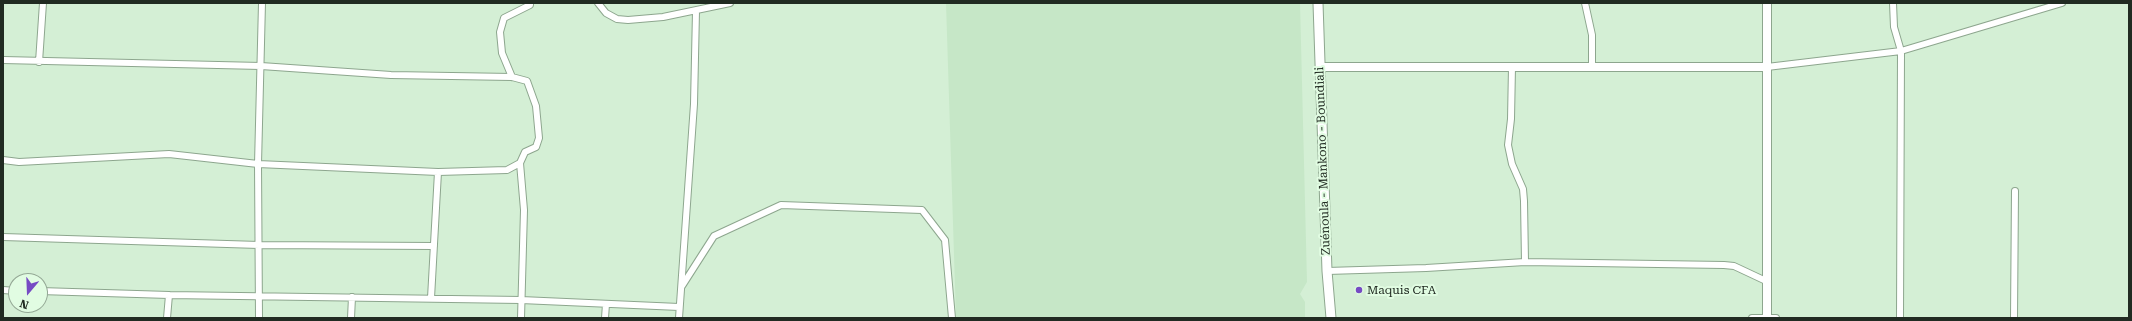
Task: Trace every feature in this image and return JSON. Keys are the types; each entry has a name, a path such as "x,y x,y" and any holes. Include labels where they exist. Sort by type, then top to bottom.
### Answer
{"main road":[{"name":"Zuénoula - Mankono - Boundiali","path":"1318,3 1327,271 1331,318"}],"street":[{"path":"39,62 43,3"},
{"path":"259,318 258,164 262,3"},
{"path":"512,77 502,53 500,32 504,18 530,5 530,3"},
{"path":"598,3 606,13 617,19 628,20 663,17 730,3"},
{"path":"1585,3 1592,35 1592,67"},
{"path":"1767,3 1767,318"},
{"path":"1893,3 1894,27 1901,51 1900,318"},
{"path":"1320,66 1767,67 1901,51 2062,3"},
{"path":"679,318 694,104 696,11"},
{"path":"3,60 261,66 391,75 512,77 527,81 538,117 539,138 536,147 525,152 520,163 524,210 521,318"},
{"path":"1512,67 1511,119 1508,145 1512,164 1523,189 1526,213 1525,262"},
{"path":"3,160 18,162 169,154 258,164 438,172 507,170 520,163"},
{"path":"431,298 438,172"},
{"path":"2014,318 2015,191"},
{"path":"682,286 714,236 781,205 922,210 945,240 952,318"},
{"path":"3,237 259,245 434,246"},
{"path":"1327,271 1426,268 1525,262 1724,265 1734,266 1766,281"},
{"path":"48,291 169,295 521,300 679,307"},
{"path":"167,318 169,295"},
{"path":"351,318 352,297"},
{"path":"605,318 606,304"},
{"path":"1752,318 1776,318"}],"shaded area":[{"path":"946,3 1300,3 1307,282 1300,294 1305,302 1305,318 956,318"}],"place":[{"name":"Maquis CFA","path":"1359,290"}]}
